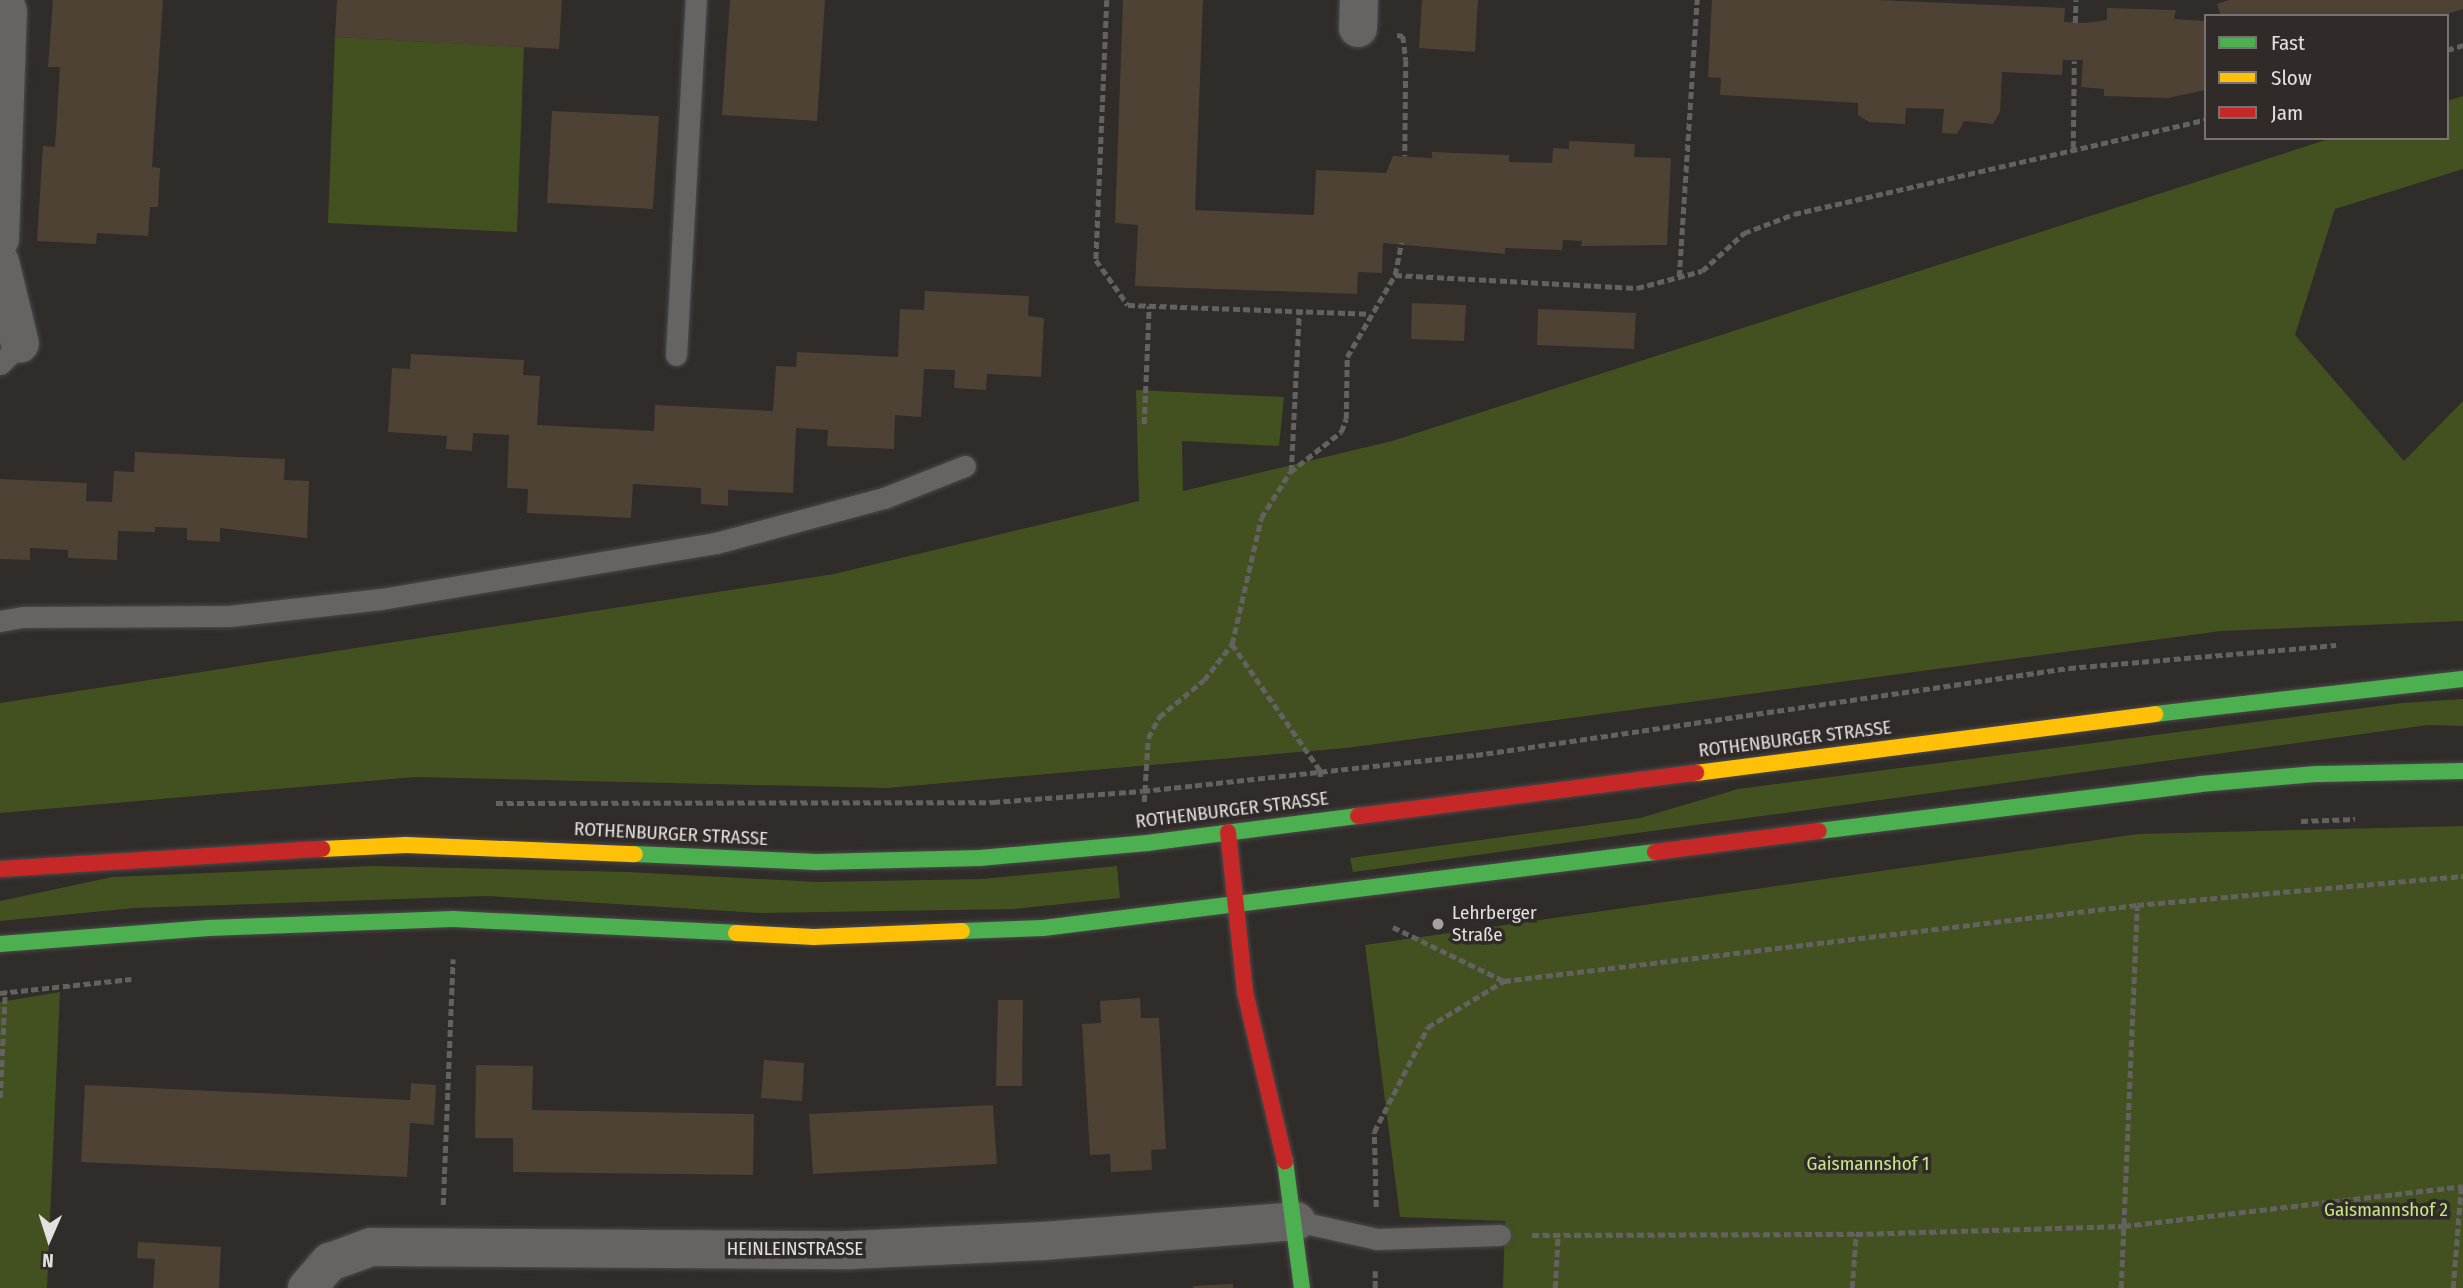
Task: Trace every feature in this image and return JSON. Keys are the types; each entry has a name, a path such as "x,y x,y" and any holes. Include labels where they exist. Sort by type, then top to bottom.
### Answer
{"main road":[{"name":"ROTHENBURGER STRASSE","path":"0,869 346,846 492,845 844,862 980,858 1146,843 2365,687 2463,679"},
{"path":"0,944 208,928 453,919 703,934 854,937 1043,928 1233,907 2200,784 2329,774 2463,771"},
{"path":"1228,832 1233,907 1245,992 1296,1221 1302,1288"}],"street":[{"path":"0,239 8,12 4,0"},
{"path":"0,262 10,354"},
{"name":"HEINLEINSTRASSE","path":"307,1288 330,1262 371,1247 850,1250 1043,1241 1296,1221"}],"lane":[{"path":"676,355 696,0"},
{"path":"0,621 23,617 229,616 381,599 716,543 884,498 965,466"},
{"path":"1296,1221 1377,1239 1500,1235"}],"path":[{"path":"1107,0 1096,260 1128,305 1369,314"},
{"path":"1679,277 1697,0"},
{"path":"2075,23 2076,0"},
{"path":"1359,14 1403,36 1405,156"},
{"path":"2073,148 2074,61"},
{"path":"1395,275 1637,288 1702,271 1744,233 1794,214 2073,148 2204,120"},
{"path":"1146,843 1143,792 1148,738 1159,717 1205,680 1231,644 1261,518 1290,472 1341,432 1346,419 1347,357 1369,314 1395,275 1401,243"},
{"path":"1144,424 1149,306"},
{"path":"1290,472 1299,312"},
{"path":"1231,644 1320,770"},
{"path":"493,803 993,802 1143,792 1320,770 1476,755 2069,668 2342,645"},
{"path":"1374,1132 1428,1027 1504,981 2137,905 2463,876"},
{"path":"2121,1288 2137,905"},
{"path":"442,1248 453,919"},
{"path":"1379,920 1504,981"},
{"path":"0,1098 3,981"},
{"path":"1500,1235 1856,1234 2124,1226 2462,1186 2453,1288"},
{"path":"1555,1288 1558,1234"},
{"path":"1852,1288 1856,1234"}],"green space":[{"path":"335,37 524,47 517,232 328,223"},
{"path":"2463,96 2463,169 2335,209 2295,335 2404,461 2463,401 2463,621 2221,631 1346,748 887,788 415,777 0,813 0,703 834,574 1139,501 1136,390 1284,397 1279,446 1182,441 1183,491 1392,441 2326,140 2449,140 2449,100"},
{"path":"2463,699 2463,726 2428,725 1353,872 1350,858 1640,818 1738,789 2402,703"},
{"path":"2463,826 2463,1288 1503,1288 1505,1221 1400,1217 1365,945 2138,834"},
{"path":"373,866 628,872 818,882 982,879 1117,866 1120,898 1014,909 759,913 488,896 135,908 0,921 0,901 112,877"},
{"path":"60,992 47,1288 0,1288 0,1002"}],"building":[{"path":"53,0 163,0 152,167 160,168 158,207 150,207 148,236 97,233 96,244 37,241 43,146 55,147 60,67 48,67"},
{"path":"337,0 562,0 559,49 335,37"},
{"path":"730,0 825,0 817,121 722,115"},
{"path":"1123,0 1203,0 1195,210 1314,215 1316,170 1386,173 1393,156 1432,158 1432,152 1509,155 1509,162 1552,163 1553,148 1569,149 1569,141 1635,144 1634,157 1671,158 1667,245 1581,246 1582,241 1563,240 1562,250 1505,248 1505,254 1383,243 1382,273 1358,272 1357,294 1135,286 1138,225 1115,223"},
{"path":"1422,0 1478,0 1475,52 1419,48"},
{"path":"1712,0 1877,0 2065,8 2064,22 2085,23 2107,20 2107,8 2176,10 2174,19 2204,21 2204,90 2168,98 2104,96 2104,89 2081,87 2083,60 2063,60 2062,75 2002,72 2000,112 1993,124 1964,121 1957,134 1942,133 1944,109 1906,108 1905,124 1869,122 1858,115 1858,103 1720,95 1721,78 1708,77"},
{"path":"2229,0 2463,0 2463,9 2447,14 2220,14 2217,4"},
{"path":"552,111 659,116 653,209 547,203"},
{"path":"925,291 1029,296 1028,316 1044,318 1041,377 987,374 986,390 954,388 955,370 924,369 921,417 895,415 894,449 827,446 828,430 796,428 793,493 728,490 728,506 701,504 701,488 633,484 631,518 527,513 528,489 507,488 509,435 473,433 472,451 446,449 447,436 388,432 392,368 410,369 411,354 524,360 523,375 540,376 537,425 654,431 655,405 773,411 776,366 796,367 797,352 898,357 900,309 924,310"},
{"path":"1412,303 1466,305 1464,341 1411,339"},
{"path":"1538,309 1636,313 1634,349 1537,345"},
{"path":"135,452 285,459 284,480 309,481 307,538 220,528 220,542 187,540 187,528 155,527 155,532 118,531 117,560 68,558 68,550 30,548 30,560 0,559 0,479 87,483 86,501 112,502 114,471 134,472"},
{"path":"1140,998 1141,1018 1159,1018 1166,1149 1151,1150 1152,1170 1111,1172 1110,1154 1090,1155 1082,1024 1101,1023 1100,1001"},
{"path":"998,1000 1023,1000 1022,1086 996,1086"},
{"path":"764,1060 804,1063 802,1101 761,1098"},
{"path":"476,1065 533,1066 532,1110 754,1114 753,1175 513,1172 513,1138 475,1138"},
{"path":"411,1083 436,1085 434,1125 410,1123 407,1177 81,1162 85,1085 410,1100"},
{"path":"993,1105 997,1164 813,1174 809,1114"},
{"path":"138,1242 221,1247 219,1288 153,1288 155,1259 137,1258"},
{"path":"1233,1284 1233,1288 1193,1288 1193,1286"}],"traffic: fast":[{"path":"2155,714 2463,679"},
{"path":"1819,831 2200,784 2316,774 2463,771"},
{"path":"635,854 817,862 980,858 1147,843 1358,816"},
{"path":"962,931 1043,928 1655,852"},
{"path":"0,944 208,928 453,919 736,933"},
{"path":"1285,1161 1302,1288"}],"traffic: slow":[{"path":"1696,773 2155,714"},
{"path":"322,849 406,845 635,854"},
{"path":"736,933 814,937 962,931"}],"traffic: jam":[{"path":"1358,816 1696,773"},
{"path":"1655,852 1819,831"},
{"path":"1228,832 1245,992 1285,1161"},
{"path":"0,869 322,849"}],"place":[{"name":"Lehrberger Straße","path":"1438,924"}],"park label":[{"name":"Gaismannshof 1","path":"1868,1164"},
{"name":"Gaismannshof 2","path":"2386,1210"}]}
